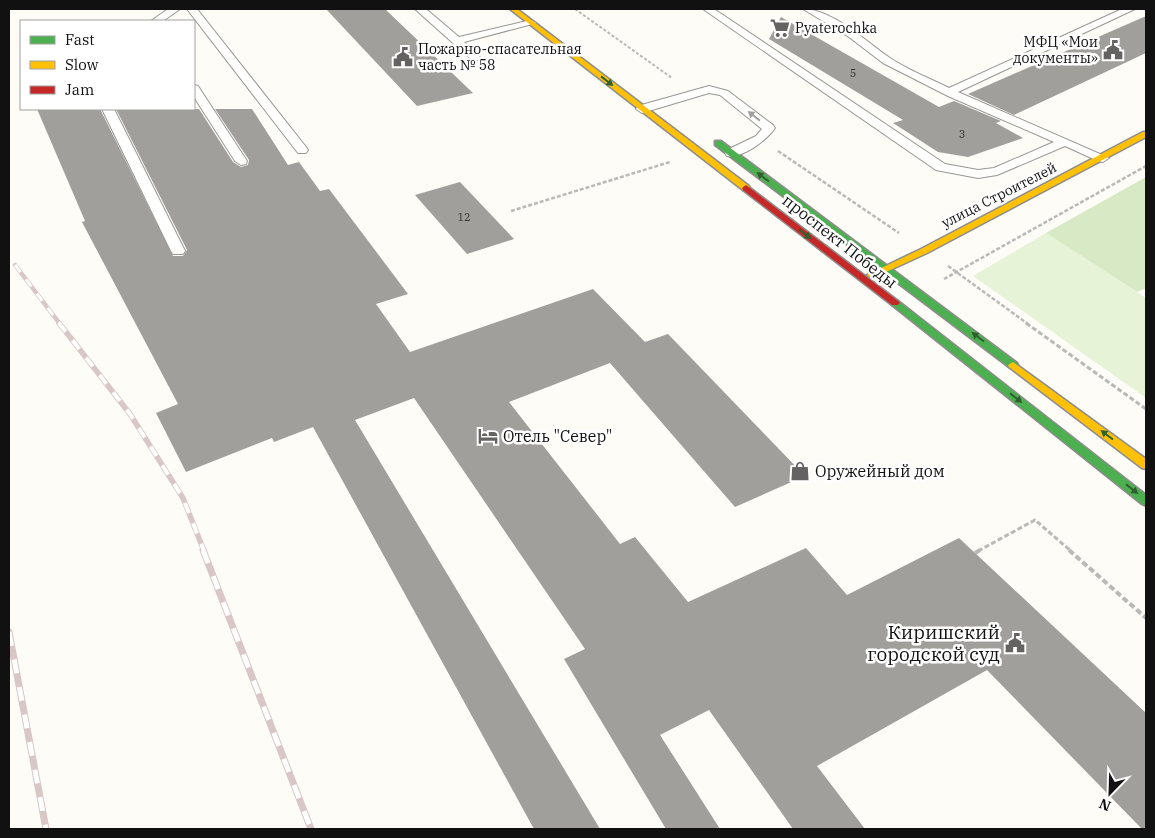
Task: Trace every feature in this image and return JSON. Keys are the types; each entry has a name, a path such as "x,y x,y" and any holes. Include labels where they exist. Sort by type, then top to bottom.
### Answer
{"main road":[{"name":"проспект Победы","path":"513,9 864,279 1146,501"},
{"path":"659,99 678,114"},
{"name":"улица Строителей","path":"864,279 1103,158 1146,134"},
{"name":"проспект Победы","path":"708,136 1146,465"}],"lane":[{"path":"158,20 175,9"},
{"path":"192,9 302,150"},
{"path":"420,9 476,58"},
{"path":"708,9 941,167 978,174 997,171 1064,142"},
{"path":"808,9 853,35 887,61 948,92 1103,158"},
{"path":"948,92 1130,9"},
{"path":"456,41 532,23"},
{"path":"642,109 659,99 709,89 724,93 769,128 760,139 730,153"},
{"path":"195,90 241,161"},
{"path":"108,110 178,251"}],"path":[{"path":"575,9 672,77 688,84 709,89"},
{"path":"760,139 888,225"},
{"path":"511,212 678,160"},
{"path":"915,290 958,273 1146,166"},
{"path":"958,273 1146,409"},
{"path":"975,553 1035,520 1146,618"}],"green space":[{"path":"1146,177 1146,288 1137,292 1046,233"},
{"path":"1046,233 1146,298 1146,398 973,276"}],"building":[{"name":"Пожарно-спасательная часть № 58","path":"326,9 385,9 473,93 417,106"},
{"path":"1146,16 1146,53 1014,115 968,94"},
{"path":"781,17 939,107 954,101 1001,121 996,123 1023,138 968,157 938,152 893,123 903,120 769,39"},
{"path":"199,109 233,162 241,167 248,165 249,160 215,109 252,109 288,165 299,162 320,191 329,189 408,294 376,304 410,352 593,289 645,342 668,334 805,476 735,507 610,363 509,402 620,544 635,537 688,602 806,548 847,595 959,538 1146,713 1146,829 1142,829 987,670 817,766 865,829 793,829 709,710 660,735 720,829 666,829 564,659 585,649 414,398 355,420 600,829 534,829 313,427 274,442 272,438 186,472 156,413 178,404 82,222 85,221 37,110 100,110 173,256 183,256 187,250 117,110"},
{"path":"460,182 514,239 467,254 415,195"}],"railway":[{"path":"15,265 60,324"},
{"path":"59,323 130,414 183,498 204,551"},
{"path":"203,550 311,829"},
{"path":"9,632 46,829"}],"traffic: fast":[{"path":"718,143 1013,365"},
{"path":"895,303 1146,501"}],"traffic: slow":[{"path":"513,9 746,188"},
{"path":"872,275 924,251 1146,134"},
{"path":"1013,365 1146,465"}],"traffic: jam":[{"path":"746,188 895,303"}],"place":[{"name":"Pyaterochka","path":"780,28"},
{"name":"МФЦ «Мои документы»","path":"1113,50"},
{"name":"Пожарно-спасательная часть № 58","path":"403,57"},
{"name":"Отель \"Север\"","path":"488,436"},
{"name":"Оружейный дом","path":"800,471"},
{"name":"Киришский городской суд","path":"1015,643"}]}
